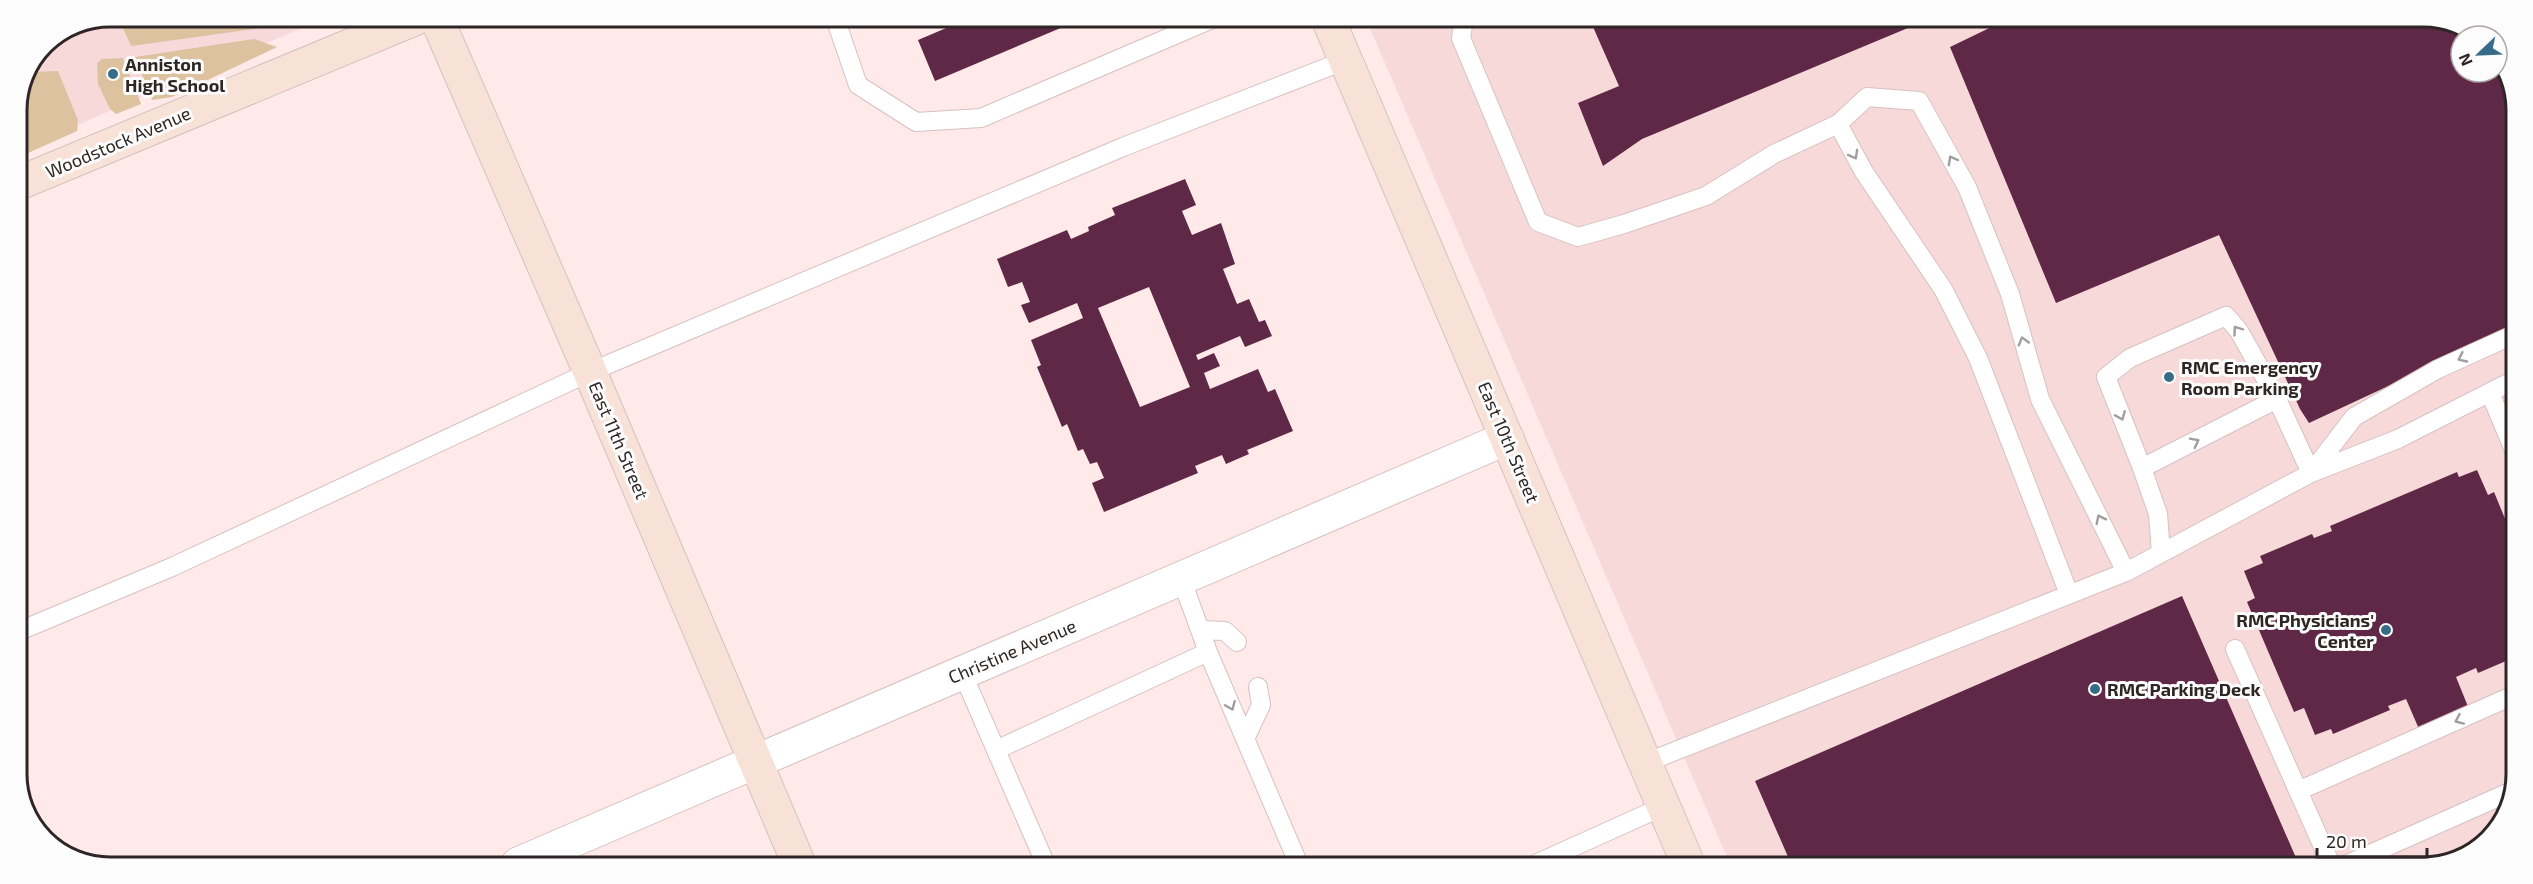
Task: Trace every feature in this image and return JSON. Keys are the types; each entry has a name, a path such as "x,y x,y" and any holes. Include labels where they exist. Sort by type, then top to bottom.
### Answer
{"street":[{"name":"Woodstock Avenue","path":"27,180 395,27"},
{"name":"East 11th Street","path":"440,27 796,857"},
{"name":"East 10th Street","path":"1332,27 1685,857"},
{"name":"Christine Avenue","path":"534,857 1507,438"}],"lane":[{"path":"838,27 858,86 916,122 981,118 1193,27"},
{"path":"1463,27 1461,38 1538,222 1578,237 1706,196 1774,154 1838,124 1868,97 1919,101 1967,188 2010,294 2040,399 2126,572"},
{"path":"27,628 172,567 590,372 1123,147 1346,60"},
{"path":"1838,124 1864,172 1943,289 1978,358 2069,594"},
{"path":"2161,553 2158,514 2106,377 2130,358 2226,316 2239,331 2277,399 2311,473"},
{"path":"2311,473 2354,417 2438,369 2506,338"},
{"path":"1645,763 2126,572 2311,473 2398,439 2506,384"},
{"path":"2490,393 2506,431"},
{"path":"2142,468 2277,399"},
{"path":"1181,578 1208,652 1296,857"},
{"path":"1200,630 1225,631 1237,642"},
{"path":"2235,649 2328,857"},
{"path":"996,750 1208,652"},
{"path":"962,672 1043,857"},
{"path":"1245,739 1261,705 1258,687"},
{"path":"2298,791 2506,699"},
{"path":"2364,857 2503,795"},
{"path":"1551,857 1664,806"}],"shaded area":[{"name":"Anniston High School","path":"110,27 304,27 27,147 27,110 33,78 51,51 78,33"},
{"path":"122,27 269,27 131,46"},
{"path":"1369,27 2423,27 2449,31 2449,84 2502,84 2506,105 2506,774 2502,801 2489,825 2478,836 2460,848 2444,854 2423,857 1727,857"},
{"path":"254,39 277,47 172,97 152,100 135,57"},
{"path":"123,58 141,104 116,114 110,109 98,84 97,63 102,59"},
{"path":"58,71 78,120 77,131 27,154 27,110 29,94 37,72"}],"building":[{"path":"949,27 1063,27 935,81 918,40"},
{"path":"1593,27 1910,27 1642,139 1603,166 1578,103 1619,86"},
{"path":"1991,27 2423,27 2449,31 2449,84 2502,84 2506,105 2506,331 2309,423 2300,409 2219,235 2056,303 1950,47"},
{"path":"1185,179 1196,205 1182,211 1192,235 1221,223 1235,264 1223,269 1237,304 1249,299 1259,322 1265,320 1272,336 1245,347 1240,336 1196,355 1198,360 1214,353 1220,366 1204,373 1210,389 1258,369 1268,392 1275,389 1293,431 1247,450 1249,454 1226,464 1222,455 1195,466 1198,473 1104,512 1092,483 1104,478 1097,462 1090,464 1083,449 1078,451 1067,424 1062,427 1037,367 1041,365 1031,340 1083,318 1077,303 1029,323 1021,305 1030,302 1022,282 1008,287 997,259 1067,230 1071,239 1089,231 1088,227 1115,215 1112,208","holes":["1149,287 1190,387 1140,407 1098,308"]},
{"name":"RMC Physicians' Center","path":"2477,470 2488,495 2494,492 2506,521 2506,661 2478,673 2476,668 2456,677 2469,709 2419,729 2406,699 2388,706 2390,710 2333,734 2331,729 2315,735 2304,708 2294,712 2247,602 2255,598 2244,571 2263,563 2260,556 2312,534 2314,538 2332,531 2330,526 2457,472 2459,477"},
{"name":"RMC Parking Deck","path":"2182,596 2296,857 1788,857 1755,781"}],"place":[{"name":"Anniston High School","path":"113,74"},
{"name":"RMC Emergency Room Parking","path":"2169,377"},
{"name":"RMC Physicians' Center","path":"2386,630"},
{"name":"RMC Parking Deck","path":"2095,689"}]}
